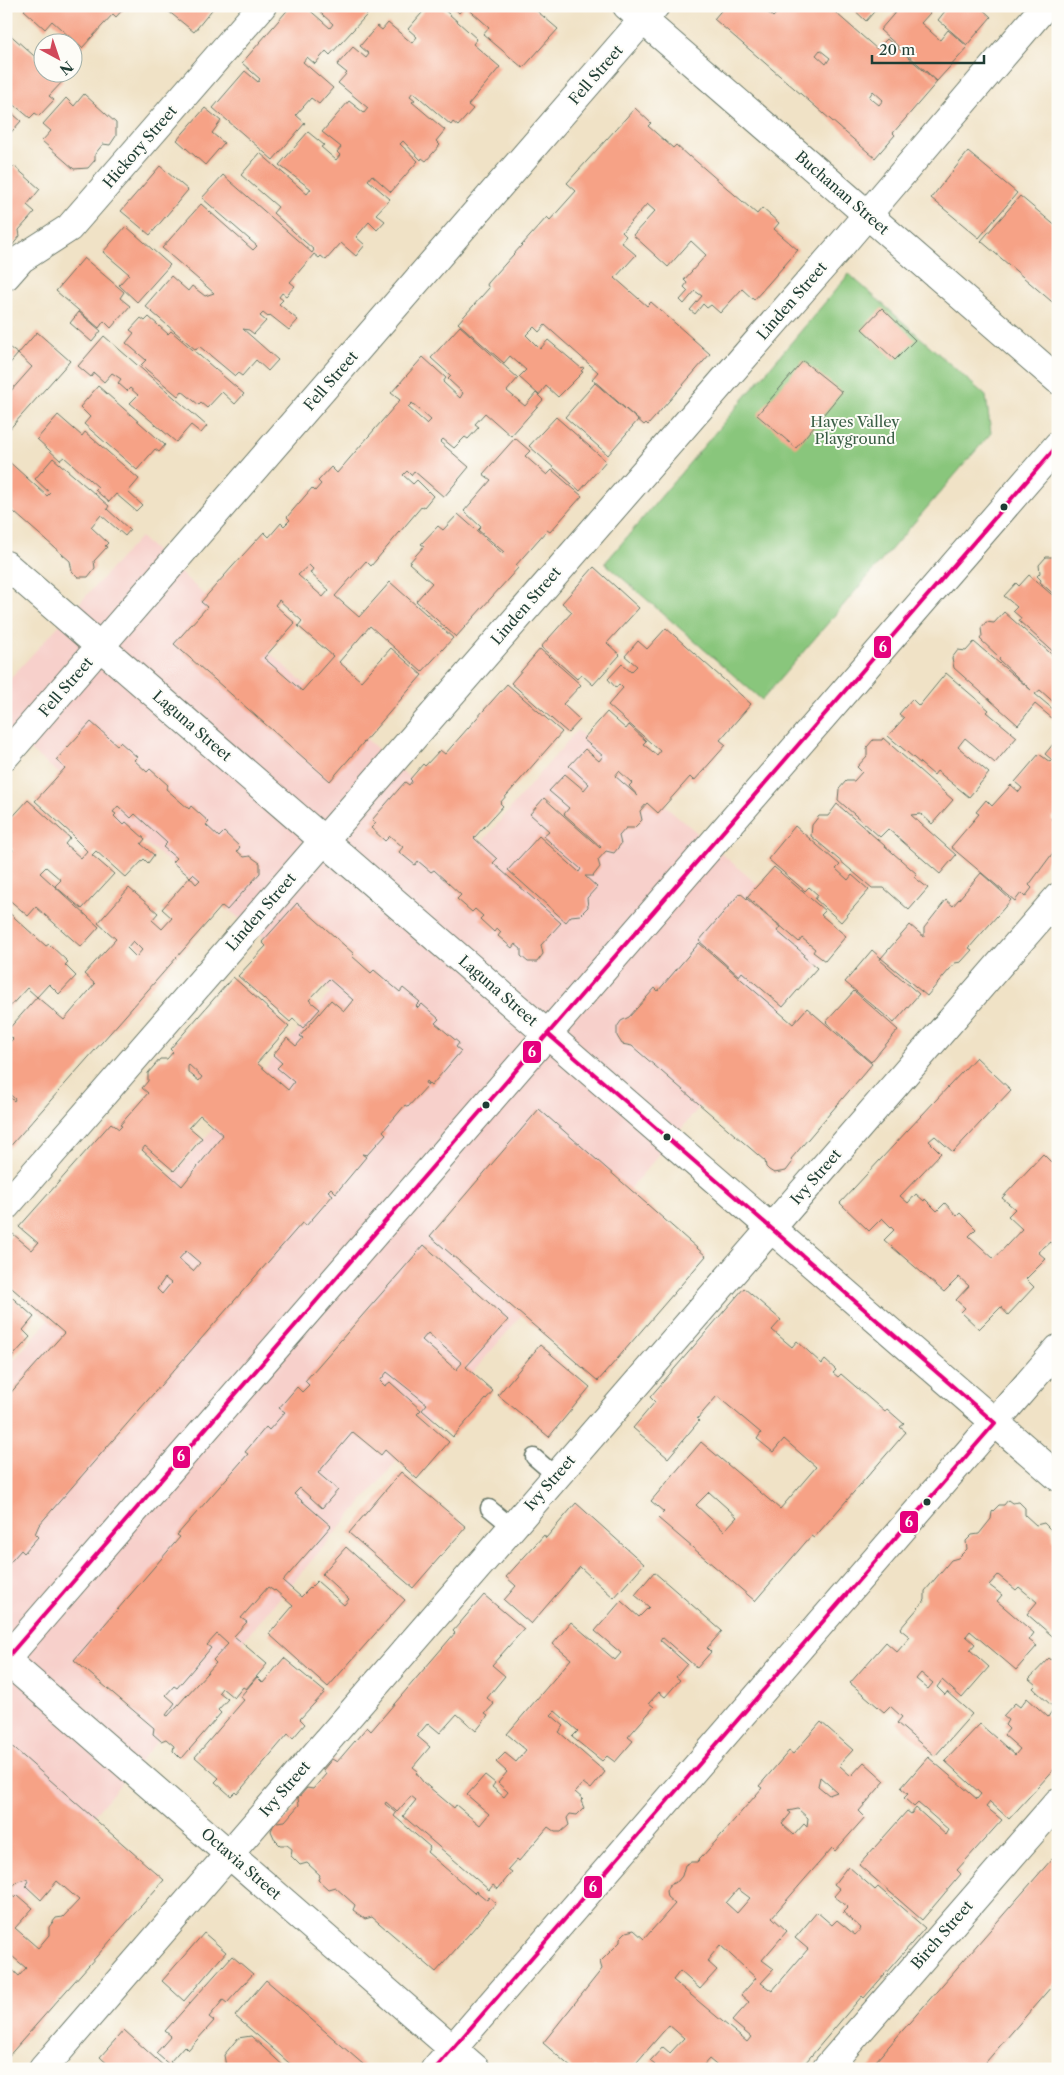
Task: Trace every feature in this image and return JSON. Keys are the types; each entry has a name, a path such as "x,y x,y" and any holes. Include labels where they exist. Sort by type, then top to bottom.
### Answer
{"street":[{"name":"Hickory Street","path":"6,276 21,260 69,228 262,6"},
{"name":"Linden Street","path":"6,1206 867,215 1046,6"},
{"name":"Buchanan Street","path":"641,11 867,215 1058,380"},
{"name":"Fell Street","path":"6,755 101,647 641,11"},
{"path":"6,1659 1058,445"},
{"name":"Laguna Street","path":"6,565 1058,1477"},
{"name":"Ivy Street","path":"44,2069 1058,897"},
{"path":"435,2069 1058,1349"},
{"name":"Octavia Street","path":"6,1659 476,2069"},
{"name":"Birch Street","path":"826,2069 1058,1802"}],"lane":[{"path":"534,1456 556,1476"},
{"path":"489,1508 512,1527"}],"shaded area":[{"path":"140,537 482,842 577,730 834,950 6,1918 6,1369 331,992 6,731 6,683"}],"green space":[{"name":"Hayes Valley Playground","path":"849,274 986,396 991,433 762,700 605,563"}],"building":[{"path":"28,6 126,6 116,17 113,14 82,48 82,32 64,32 52,21 45,29 24,10"},
{"path":"162,6 215,6 194,32"},
{"path":"291,6 305,6 330,28 333,24 313,6 375,6 330,55 326,51 315,64 307,57 303,62 333,88 319,104 311,98 296,115 305,123 273,160 213,108 245,71 258,82 260,79 242,63"},
{"path":"428,6 440,6 477,39 473,44 500,67 468,105 473,109 458,126 453,122 451,125 413,92 410,96 415,100 412,102 445,130 436,141 440,145 426,161 422,158 421,160 403,141 400,144 418,161 391,192 372,175 368,180 390,199 376,214 385,221 377,230 369,222 356,237 365,245 356,256 341,243 326,260 314,254 290,282 295,286 286,296 282,293 279,297 283,300 279,304 298,320 289,330 270,315 268,317 263,313 260,316 266,321 254,334 249,330 243,329 278,360 268,371 256,360 242,376 238,373 235,376 199,346 196,350 145,306 171,276 188,291 192,286 205,296 214,293 162,248 201,204 253,250 257,246 202,198 223,175 312,253 314,250 273,213 278,207 241,175 260,153 307,194 311,189 279,165 308,132 324,145 321,147 336,160 340,155 337,152 341,147 322,132 349,101 364,113 368,108 338,83 347,73 337,65 353,47 366,58 369,54 360,46 377,26 382,30 388,23 412,43 417,37 408,29"},
{"path":"452,6 465,6 459,13"},
{"path":"465,6 531,6 558,29 523,68 483,34 489,27"},
{"path":"725,6 764,6 763,8 773,17 778,12 771,6 828,6 877,49 887,39 937,82 893,133 895,135 875,158 714,19","holes":["820,50 830,58 826,64 816,55","873,91 883,100 879,105 869,97"]},
{"path":"850,6 879,6 866,21"},
{"path":"897,6 922,6 930,13 921,23 940,40 948,30 968,47 937,81 880,30 899,8"},
{"path":"949,6 979,6 991,17 967,45 938,20"},
{"path":"6,31 32,54 32,82 62,82 49,96 54,100 39,116 35,113 30,118 6,98"},
{"path":"84,94 116,123 116,136 110,145 103,144 95,154 95,160 88,168 74,169 42,141 51,131 43,124 66,98 74,106"},
{"path":"6,108 21,121 6,138"},
{"path":"205,108 221,121 212,133 224,143 205,165 177,140"},
{"path":"635,108 651,123 648,126 673,148 676,145 690,156 757,214 762,208 779,223 774,229 798,250 754,300 742,289 720,313 711,305 707,308 703,304 695,314 690,310 702,296 695,291 684,304 680,300 688,291 684,287 687,283 684,280 706,255 691,241 668,267 633,235 655,211 647,204 622,232 626,236 621,242 636,255 615,278 647,306 651,302 710,354 648,425 646,423 644,425 592,379 598,372 545,325 539,332 534,327 526,335 540,349 548,340 581,368 584,368 581,371 583,372 558,397 546,386 539,395 519,377 526,370 510,356 504,363 458,323 489,288 488,283 547,217 550,220 576,191 567,183"},
{"path":"968,152 1017,193 979,238 931,198"},
{"path":"14,166 40,189 27,205 35,212 19,230 20,236 6,253 6,175"},
{"path":"160,166 188,190 150,235 121,211"},
{"path":"1020,196 1058,228 1058,307 981,241"},
{"path":"126,226 170,265 137,302 119,285 129,274 103,252"},
{"path":"84,258 124,292 120,298 130,306 111,328 104,321 99,328 56,291"},
{"path":"882,308 915,340 895,360 862,329"},
{"path":"79,312 101,331 92,342 70,323"},
{"path":"149,317 168,334 171,331 244,394 235,404 222,392 207,408 201,403 199,405 182,391 178,396 141,365 146,360 126,343 134,333 130,330 141,318 145,321"},
{"path":"460,326 518,378 507,391 525,406 536,393 543,400 511,436 485,413 475,424 479,427 468,439 465,437 454,448 443,439 440,442 469,467 444,497 414,471 411,475 407,471 403,475 413,484 417,480 433,496 424,507 422,506 371,566 366,561 335,596 359,617 390,582 453,638 422,672 370,626 339,662 361,681 391,648 422,675 330,781 174,644 207,607 201,602 264,532 269,537 281,523 284,526 290,520 287,517 312,488 315,491 321,484 318,481 331,467 337,473 400,400 391,393 423,357 446,378 443,382 460,398 463,393 448,379 451,376 431,358","holes":["412,403 431,420 427,424 408,407","309,565 313,569 310,573 329,590 323,597 298,575","279,600 302,621 298,626 333,656 302,691 264,658 295,623 275,605"]},
{"path":"37,332 70,361 6,433 6,390 9,393 32,367 18,354"},
{"path":"104,336 207,426 201,433 191,425 176,442 130,403 138,395 130,388 127,391 118,383 121,379 112,373 104,382 94,373 91,377 78,366"},
{"path":"6,345 18,354 6,368"},
{"path":"803,361 842,392 796,448 757,415"},
{"path":"595,383 638,420 608,455 565,417"},
{"path":"98,386 165,445 159,452 155,449 137,470 84,424 90,417 80,407"},
{"path":"58,415 82,436 85,432 139,479 128,492 142,505 136,511 116,494 109,502 95,490 98,487 64,457 60,460 37,439"},
{"path":"556,417 606,461 580,491 529,446"},
{"path":"515,438 530,451 525,456 547,475 552,470 582,496 550,532 547,530 516,565 518,568 456,637 416,601 432,583 409,563 424,546 421,544 438,526 443,530 458,514 502,553 504,552 478,530 481,527 464,511 491,480 483,474"},
{"path":"53,458 109,506 107,509 130,530 125,536 101,515 91,527 108,543 105,546 107,547 94,561 95,568 88,577 78,577 72,571 70,561 7,506 9,504 6,502 6,459 47,496 50,493 35,479"},
{"path":"1058,553 1058,598 1040,582 1041,580 1037,576 1040,573 1039,565 1046,557 1054,557"},
{"path":"594,567 639,608 607,643 620,655 593,685 581,674 577,679 541,647 572,612 562,603"},
{"path":"1029,575 1058,600 1058,656 1019,621 1021,618 1013,611 1017,607 1004,596 1016,583 1019,586"},
{"path":"1004,612 1058,660 1058,706 1058,713 1053,719 1035,704 1018,725 954,668 952,658 958,650 966,651 974,642 1031,690 980,639 982,636 981,628 986,622 994,623","holes":["1040,690 1058,706 1054,710 1035,694"]},
{"path":"666,628 751,704 720,740 726,745 694,781 690,777 658,813 647,803 640,811 642,820 634,828 626,828 619,836 621,844 614,853 606,851 598,860 600,867 593,876 585,876 597,887 587,898 588,907 580,915 571,916 566,922 508,870 539,836 579,872 581,869 543,836 549,831 530,814 544,798 601,847 564,814 569,808 549,791 565,774 584,790 589,784 569,766 585,749 599,761 603,756 583,739 607,712 626,729 629,725 646,741 643,744 657,755 660,751 608,705 623,688 619,684 616,688 608,679 622,664 631,672 637,666 625,656 638,641 647,649","holes":["619,771 632,783 629,786 638,796 615,776"]},
{"path":"540,649 581,685 563,704 580,720 568,733 511,683"},
{"path":"946,673 989,710 987,712 1017,737 995,763 965,738 958,747 989,773 969,797 937,771 934,775 888,736 904,718 899,714 912,699 919,706"},
{"path":"507,684 562,732 500,803 503,806 474,838 497,859 493,863 561,923 541,945 543,954 537,962 528,962 521,956 521,949 515,944 512,948 498,936 501,932 497,928 494,932 480,919 483,916 475,909 472,912 457,899 461,895 434,870 431,872 418,861 415,865 399,852 403,847 390,836 385,841 371,828 376,823 372,820 405,782 409,785 412,781 410,779 423,764 425,766 440,750 445,754"},
{"path":"91,722 117,745 120,742 137,757 134,760 147,772 150,769 168,785 166,789 189,809 191,806 209,822 206,825 219,837 224,832 240,847 237,851 244,857 250,856 260,863 260,873 227,910 222,906 6,1151 6,1094 14,1101 15,1099 6,1091 6,1046 13,1039 6,1032 37,997 64,1020 95,984 84,974 116,939 98,923 129,888 158,913 152,920 162,929 172,918 162,909 190,877 172,862 176,858 163,847 167,843 135,814 131,818 118,806 113,812 116,814 114,816 123,825 126,822 145,839 141,844 154,855 148,863 144,859 126,878 96,851 92,855 114,874 82,909 55,886 61,880 46,867 40,873 99,927 81,947 36,907 28,916 6,897 6,858 13,850 6,843 6,824 28,800 70,838 65,844 81,858 87,851 74,836 35,801 65,768 56,760","holes":["193,874 200,880 196,884 190,877","133,941 142,950 136,957 127,948"]},
{"path":"883,738 953,800 932,824 921,814 911,815 956,855 940,874 888,829 880,837 838,800 839,789 846,781 854,781 862,772 857,767 867,756 867,747 873,740 882,740"},
{"path":"1058,738 1058,819 1054,816 1051,819 1058,824 1058,846 1029,885 1032,888 1025,897 1021,893 1015,901 951,847 979,814 976,812 986,800 992,806 1011,785 1019,792 1022,788 1015,782 1039,754 1050,762 1052,760 1045,754"},
{"path":"837,804 917,874 914,877 928,888 909,910 884,888 872,888 811,836 812,825 819,816 828,816"},
{"path":"795,826 840,865 836,869 848,880 852,875 869,890 841,922 815,899 818,895 809,887 805,891 768,859"},
{"path":"774,867 825,911 821,915 846,936 825,961 813,952 815,949 802,938 799,942 747,897"},
{"path":"981,873 1011,900 969,948 972,950 961,962 955,963 927,996 881,958 910,925 924,937 924,928 946,900 953,906"},
{"path":"740,893 780,927 777,931 817,968 783,1007 742,972 739,976 699,941"},
{"path":"297,903 354,954 352,956 371,973 374,970 400,992 403,988 420,1002 416,1006 418,1008 422,1004 439,1019 435,1023 459,1043 456,1047 461,1051 431,1086 426,1081 425,1083 428,1085 408,1107 405,1105 383,1131 386,1134 367,1155 362,1154 366,1157 336,1193 331,1188 328,1191 333,1195 306,1226 302,1223 39,1525 35,1534 38,1537 24,1553 21,1550 6,1567 6,1398 64,1333 6,1283 6,1242 13,1234 32,1250 38,1243 19,1227 111,1123 119,1129 122,1126 120,1125 148,1093 142,1088 148,1081 148,1073 160,1059 167,1059 173,1052 170,1049 233,977 289,1027 257,1063 288,1090 294,1082 277,1068 282,1063 273,1055 287,1038 296,1046 303,1038 300,1036 331,1000 344,1011 353,1000 329,979 309,1000 320,1009 303,1028 293,1019 290,1022 238,976 266,946 262,942","holes":["188,1064 202,1077 199,1081 188,1072","200,1115 223,1135 182,1186 142,1150 145,1146 174,1171 202,1138 189,1127","186,1251 200,1263 193,1271 179,1259","165,1278 171,1283 162,1294 157,1289"]},
{"path":"6,910 46,946 49,944 68,962 65,965 76,976 59,994 49,984 37,997 27,988 6,1011"},
{"path":"699,943 793,1024 807,1008 872,1064 791,1159 792,1163 786,1171 774,1173 769,1170 766,1167 765,1161 632,1046 622,1044 617,1036 617,1027 621,1021 629,1017 655,988 658,991"},
{"path":"872,950 881,958 880,960 919,994 894,1023 845,982"},
{"path":"854,991 898,1030 871,1062 826,1022"},
{"path":"976,1057 1011,1090 953,1152 935,1136 929,1141 941,1153 900,1196 908,1203 916,1194 924,1201 925,1199 937,1211 945,1203 957,1216 960,1213 976,1229 969,1236 994,1259 1022,1229 1008,1216 1015,1209 1002,1198 1043,1154 1052,1163 1058,1157 1058,1242 1054,1246 1050,1242 1038,1252 1046,1259 1026,1279 1034,1287 1008,1315 1001,1307 979,1329 961,1312 965,1308 956,1300 969,1286 959,1277 944,1292 884,1240 894,1230 882,1218 869,1231 840,1203"},
{"path":"539,1109 706,1256 598,1381 430,1236"},
{"path":"424,1245 508,1320 466,1367 493,1391 453,1437 422,1410 427,1404 387,1372 380,1381 385,1386 390,1382 421,1410 417,1414 449,1442 417,1479 385,1450 381,1455 353,1432 318,1473 338,1490 322,1508 300,1488 294,1494 331,1526 283,1581 301,1597 317,1581 344,1605 349,1599 322,1574 346,1547 405,1600 328,1687 269,1634 293,1606 275,1590 268,1587 241,1618 247,1622 234,1636 267,1664 246,1689 243,1687 234,1698 222,1688 219,1692 228,1699 218,1710 221,1713 183,1757 180,1758 173,1751 174,1746 166,1739 161,1741 153,1734 154,1728 74,1660 180,1537 177,1535 248,1454 245,1452 266,1427 269,1430 285,1412 279,1408 297,1387 302,1392 309,1385 305,1381","holes":["428,1333 462,1363 456,1370 422,1340","217,1634 228,1644 213,1660 216,1663 168,1716 166,1715 175,1703 166,1695 174,1686 177,1688 211,1648 207,1645"]},
{"path":"744,1288 781,1320 772,1330 792,1347 797,1341 822,1364 825,1360 836,1370 833,1373 838,1377 841,1374 885,1412 887,1409 904,1424 900,1427 906,1432 814,1538 811,1536 755,1601 658,1518 664,1512 651,1501 701,1442 780,1509 816,1467 784,1439 773,1452 757,1439 761,1433 717,1396 668,1458 633,1428 655,1402 650,1397","holes":["709,1492 737,1517 724,1531 696,1505"]},
{"path":"6,1292 34,1317 23,1330 30,1337 6,1364"},
{"path":"540,1345 590,1387 549,1437 498,1395"},
{"path":"401,1472 466,1527 413,1588 349,1533"},
{"path":"1008,1500 1012,1503 1019,1502 1025,1508 1025,1515 1036,1525 1044,1523 1052,1531 1053,1540 1058,1544 1058,1641 1027,1614 1037,1602 1019,1587 1016,1590 998,1575 989,1585 1002,1595 997,1601 1034,1633 1029,1640 1037,1646 1016,1670 970,1631 966,1636 975,1644 970,1650 989,1667 962,1698 942,1680 937,1687 945,1695 947,1692 972,1714 935,1756 897,1723 902,1717 890,1706 884,1712 850,1683 886,1642 897,1652 910,1637 900,1629 925,1600 925,1591 951,1560 958,1558 967,1549 966,1541 972,1535 979,1534 991,1519 992,1512 999,1505 1004,1505","holes":["921,1673 933,1683 928,1689 916,1679"]},
{"path":"576,1503 644,1564 614,1598 580,1567 531,1624 504,1600 516,1586 506,1577 544,1535 546,1538"},
{"path":"654,1572 722,1631 707,1648 711,1652 697,1668 662,1637 660,1640 687,1664 676,1677 680,1680 665,1697 659,1692 649,1703 654,1707 628,1737 633,1741 615,1762 607,1756 602,1761 572,1737 578,1731 555,1711 551,1715 564,1726 559,1732 605,1772 591,1789 583,1783 575,1792 583,1799 581,1801 584,1808 577,1815 570,1814 567,1818 569,1825 561,1832 555,1832 548,1827 519,1861 517,1859 508,1869 512,1872 498,1889 493,1885 489,1890 403,1816 416,1800 411,1796 397,1812 386,1802 385,1804 396,1813 394,1816 430,1847 427,1852 474,1893 476,1891 487,1900 489,1897 496,1903 436,1972 372,1917 365,1919 353,1910 355,1905 335,1887 328,1889 318,1880 320,1875 307,1863 300,1865 291,1856 292,1849 287,1845 280,1845 275,1840 271,1831 273,1826 277,1822 285,1821 299,1805 298,1798 307,1788 313,1789 326,1774 323,1770 332,1759 337,1762 367,1727 371,1731 455,1633 453,1631 484,1595 524,1629 492,1665 505,1676 487,1698 494,1704 485,1714 488,1716 476,1731 457,1714 440,1733 428,1723 417,1736 430,1747 413,1767 418,1771 416,1773 423,1782 454,1808 456,1805 480,1825 489,1814 467,1795 485,1775 495,1783 492,1787 504,1797 508,1792 498,1783 507,1772 496,1762 505,1753 516,1762 526,1750 507,1734 571,1659 553,1644 571,1622 615,1660 621,1653 595,1631 621,1601 639,1617 649,1607 635,1595"},
{"path":"284,1658 325,1692 300,1719 305,1724 293,1738 288,1734 237,1794 235,1792 231,1796 215,1782 219,1778 195,1757 244,1700 240,1697 257,1677 263,1683"},
{"path":"1049,1658 1056,1664 1058,1662 1058,1765 1009,1819 990,1802 986,1807 1002,1820 957,1870 961,1874 922,1920 859,1865 907,1811 911,1814 916,1808 946,1835 949,1830 918,1803 914,1807 904,1798 908,1794 901,1788 928,1757 977,1799 981,1794 945,1761 980,1724 1015,1755 1020,1749 1004,1735 1009,1729 1005,1725 1008,1720 1003,1716 1015,1703 1020,1707 1027,1698 1048,1717 1054,1708 1033,1688 1036,1685 1029,1679"},
{"path":"821,1722 853,1750 839,1765 851,1776 864,1762 885,1781 859,1811 865,1817 835,1851 832,1848 772,1917 787,1931 762,1960 774,1969 761,1983 772,1991 808,1949 795,1938 817,1912 832,1925 837,1920 855,1935 861,1928 843,1912 848,1907 834,1896 840,1889 834,1884 848,1866 875,1890 878,1887 925,1928 864,1998 862,1996 800,2069 721,2069 709,2059 700,2069 651,2069 655,2065 650,2061 663,2047 670,2053 684,2038 669,2025 631,2069 573,2069 543,2043 602,1969 600,1962 620,1942 620,1938 626,1932 634,1930 644,1939 675,1904 667,1897 666,1891 669,1885 678,1881 682,1876 685,1865 697,1862 702,1857 762,1788 759,1786 789,1751 793,1754","holes":["820,1777 837,1792 829,1795 818,1786","798,1809 808,1818 807,1827 804,1824 794,1835 782,1824 791,1813 788,1811","738,1889 750,1898 737,1913 726,1903","720,1945 756,1978 741,1995 749,2002 732,2021 751,2037 747,2042 673,1980 680,1971 700,1989 717,1970 707,1961"]},
{"path":"8,1743 164,1880 6,2059 6,1964 19,1976 26,1968 6,1951 6,1746","holes":["26,1879 29,1881 26,1886 41,1900 57,1881 79,1900 63,1917 56,1918 49,1927 49,1935 38,1948 15,1928 33,1908 18,1895 15,1898 11,1895 12,1887 18,1881"]},
{"path":"1058,1852 1058,1979 980,2069 869,2069"},
{"path":"204,1933 226,1952 184,2001 162,1981"},
{"path":"232,1956 253,1974 227,2003 223,2000 209,2017 214,2021 188,2050 184,2046 170,2062 175,2066 173,2068 156,2053 171,2036 165,2031"},
{"path":"266,1980 364,2065 362,2069 296,2069 235,2016"},
{"path":"124,2030 167,2069 113,2069 100,2057"},
{"path":"251,2036 287,2069 227,2069 224,2055 238,2038"}],"transit line":[{"name":"6","path":"6,1659 1058,445"},
{"name":"6","path":"435,2069 995,1423 548,1034"}]}
